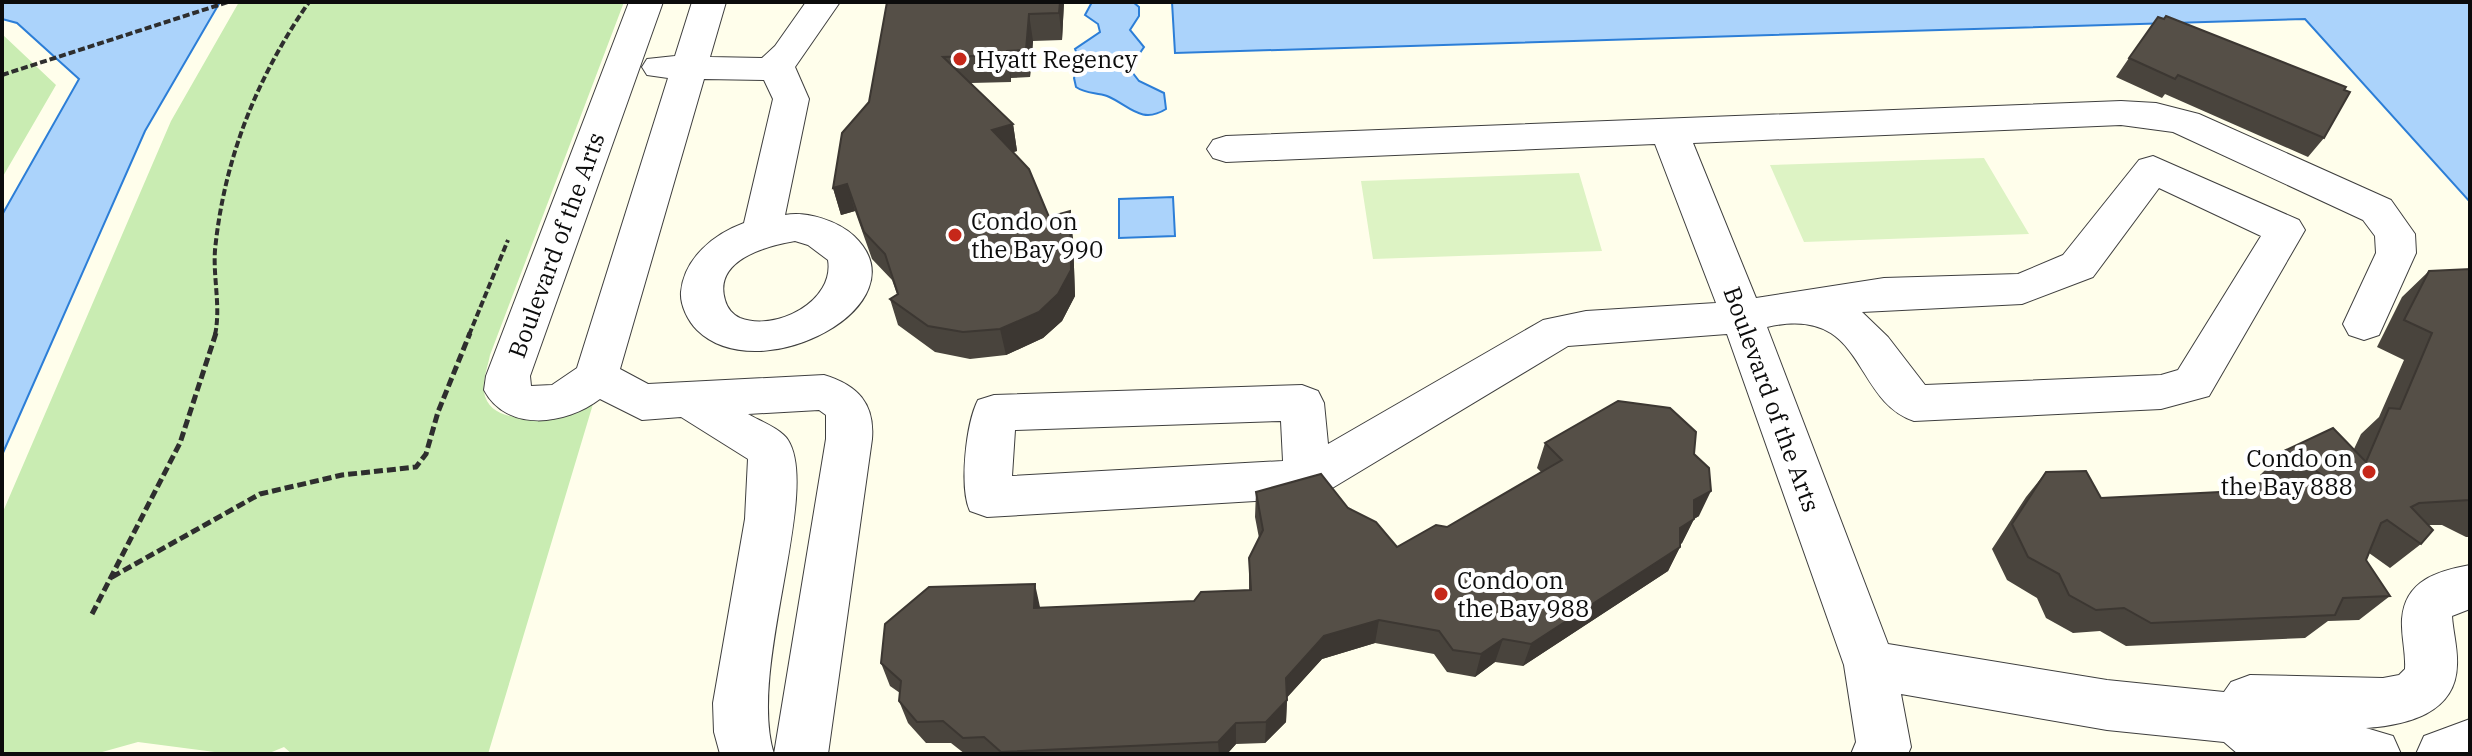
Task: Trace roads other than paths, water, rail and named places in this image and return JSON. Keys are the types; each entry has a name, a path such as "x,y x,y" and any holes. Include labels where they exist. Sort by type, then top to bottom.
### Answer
{"street":[{"name":"Boulevard of the Arts","path":"596,376 575,396 544,403 513,399 506,390 646,2"},
{"path":"709,2 596,376 642,402 692,402 824,392 837,396 849,410 849,439 801,754"},
{"path":"771,69 788,54 823,2"},
{"path":"621,68 771,69 784,76 791,99 762,231"},
{"path":"1226,149 2121,113 2156,115 2186,123 2377,210 2391,225 2396,253 2364,324"},
{"name":"Boulevard of the Arts","path":"1670,133 1763,313 1870,665 1884,747 1878,754"},
{"path":"1307,479 1302,403 994,413 987,497 1307,479 1558,331 1598,323 1763,313 1820,309 1854,326 1888,376 1914,403 2161,392 2193,384 2285,230 2153,169 2078,266 2022,289 1884,293 1763,313"},
{"path":"692,402 770,450 772,494 743,669 740,743 747,754"},
{"path":"2236,718 2250,699 2380,702 2415,695 2426,687 2431,676 2427,611 2432,600 2455,588 2470,587"},
{"path":"1870,665 2107,705 2236,718 2266,744 2374,754"},
{"path":"2443,754 2470,744"}],"water":[{"path":"2,2 220,2 145,131 2,455 2,215 79,79 17,23 2,19"},
{"path":"1092,2 1133,2 1139,7 1139,16 1130,30 1144,47 1133,63 1132,72 1139,81 1164,93 1166,109 1149,115 1142,114 1107,96 1076,87 1074,78 1080,62 1075,49 1100,32 1098,24 1085,15"},
{"path":"1172,2 2470,2 2470,202 2305,19 1175,53"},
{"path":"1173,197 1175,236 1119,238 1119,199"}],"place":[{"name":"Hyatt Regency","path":"960,59"},
{"name":"Condo on the Bay 990","path":"955,235"},
{"name":"Condo on the Bay 888","path":"2369,472"},
{"name":"Condo on the Bay 988","path":"1441,594"}]}
